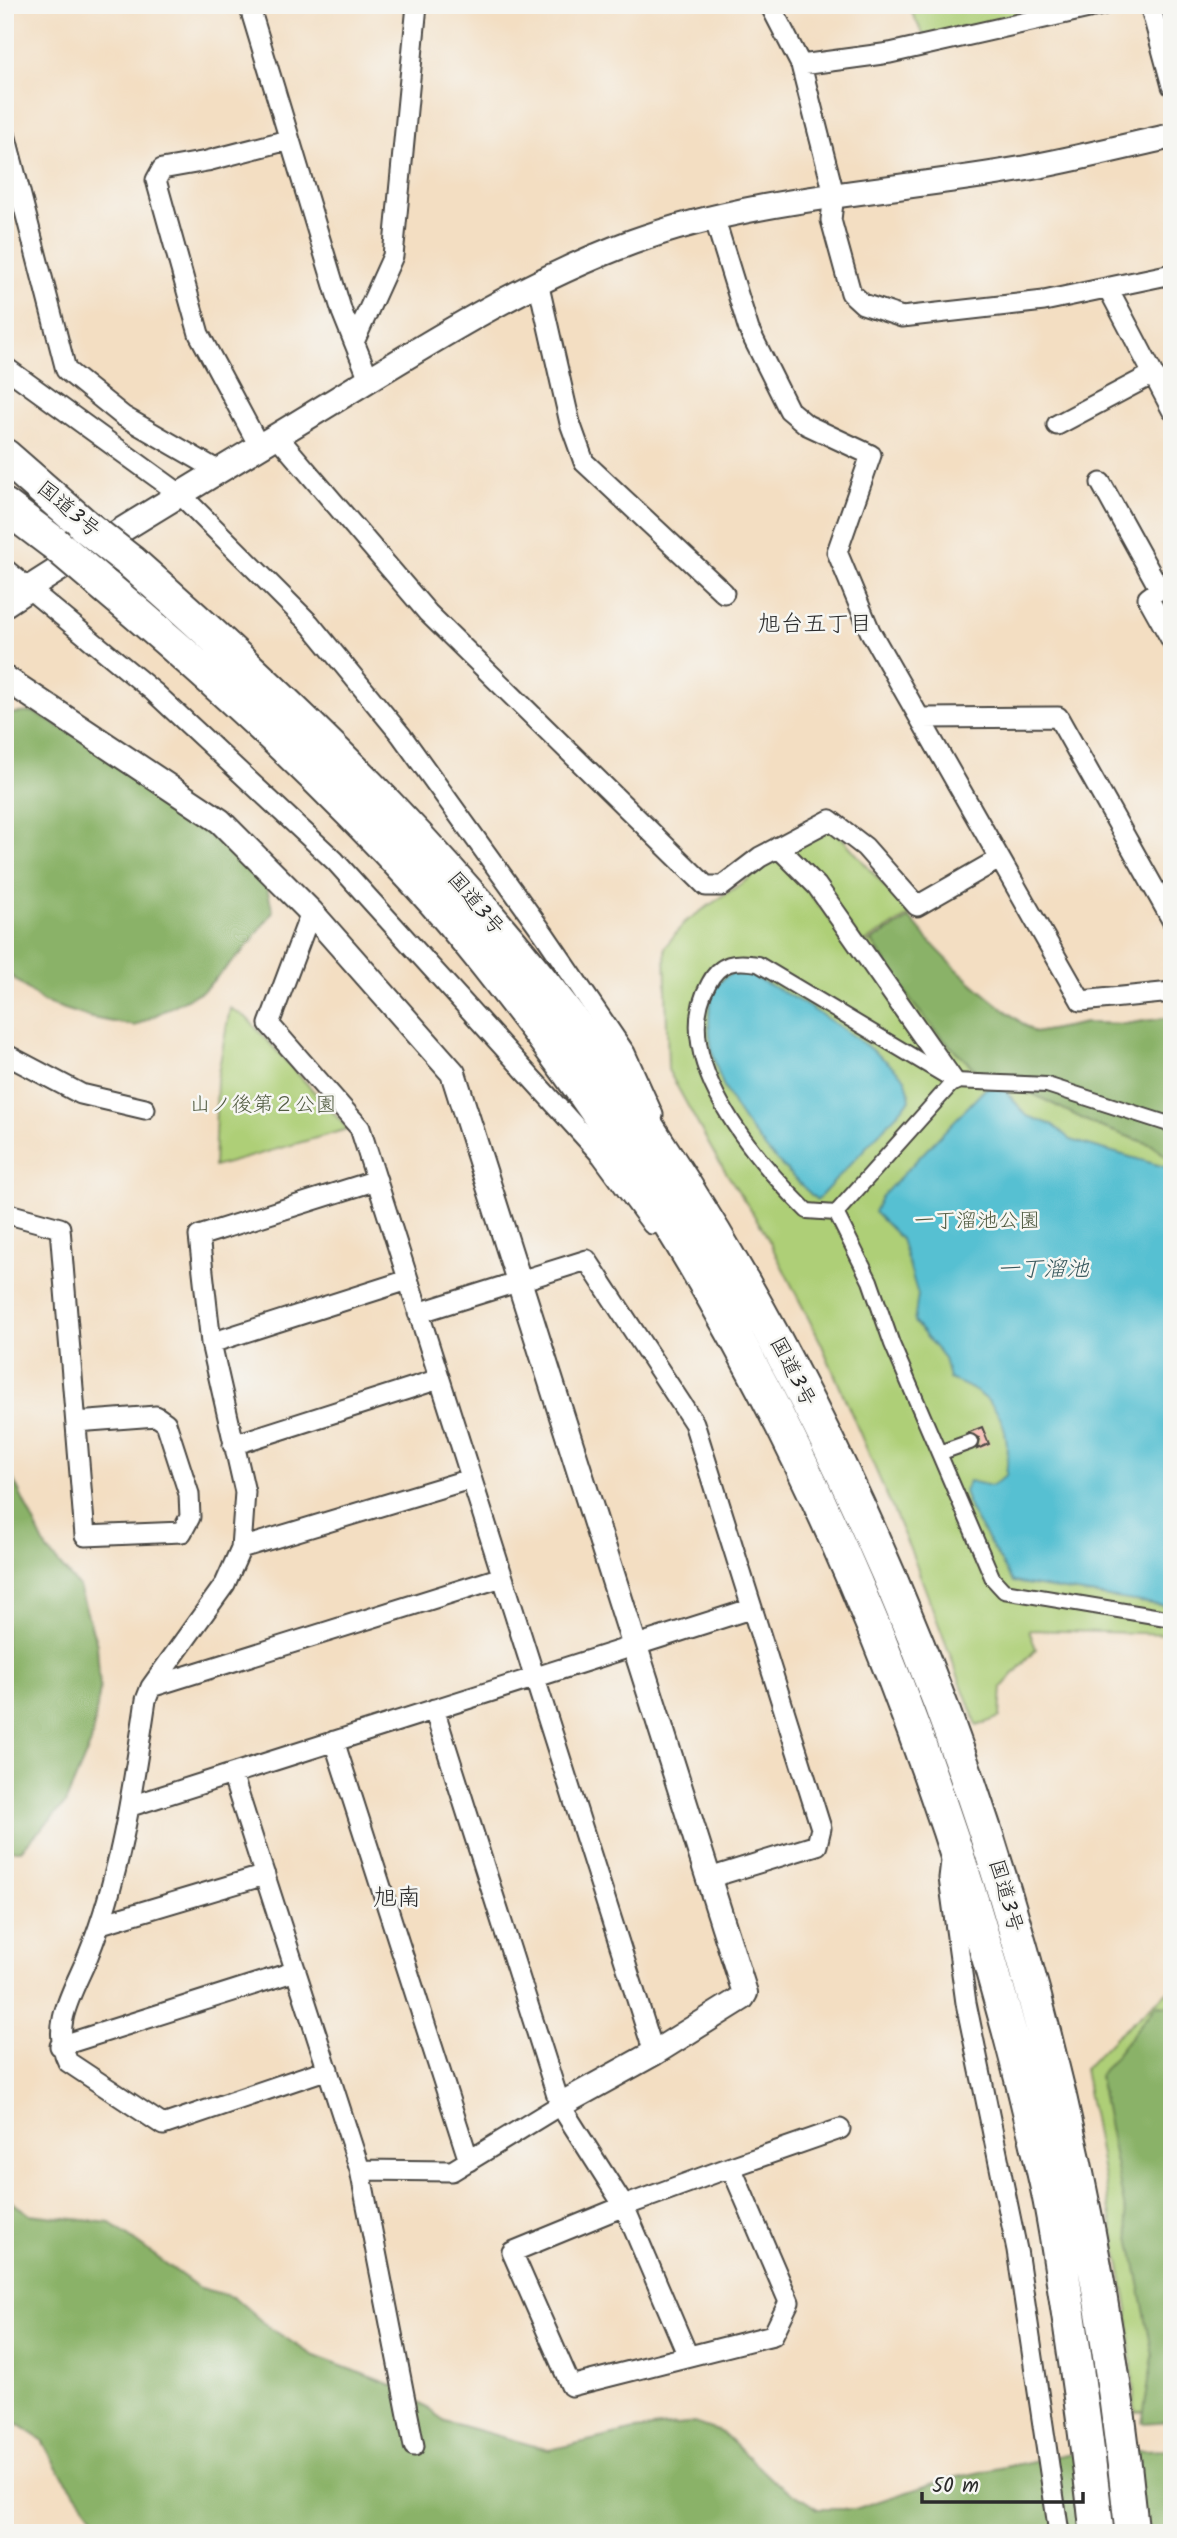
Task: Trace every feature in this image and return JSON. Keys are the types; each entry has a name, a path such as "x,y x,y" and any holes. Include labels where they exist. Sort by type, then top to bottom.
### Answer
{"highway":[{"name":"国道3号","path":"5,456 131,562 257,676 346,763 451,875 554,998 612,1076 685,1186 776,1339 845,1478 904,1609 998,1866 1078,2171 1110,2354 1132,2533"},
{"name":"国道3号","path":"5,506 54,543 199,665 328,789 423,888 508,991 590,1100 671,1225 744,1352 817,1498 883,1648 954,1841 1007,2022 1049,2191 1087,2429 1097,2533"}],"street":[{"path":"249,5 288,140 354,342 369,379"},
{"path":"354,342 393,256 416,5"},
{"path":"770,5 801,65 834,194 831,220 851,293 863,304 902,317 1044,301 1108,290 1172,274"},
{"path":"801,65 890,52 1033,13 1102,5"},
{"path":"1150,5 1172,86"},
{"path":"5,134 66,370 123,416 217,470"},
{"path":"5,604 217,470 467,319 538,282 632,242 713,217 834,194 1021,169 1172,136"},
{"path":"288,140 162,169 156,180 199,334 268,441 428,613 706,886 722,886 778,847 830,820 865,847 917,906 999,859"},
{"path":"713,217 748,330 789,410 807,425 871,455 837,552 870,631 1081,1001 1172,992"},
{"path":"538,282 570,423 584,462 724,593"},
{"path":"1108,290 1172,410"},
{"path":"5,368 180,494 310,624 401,735 625,1053 685,1186"},
{"path":"1057,425 1153,374"},
{"path":"1101,483 1166,584 1148,598 1172,641"},
{"path":"5,569 174,709 372,899 602,1156 744,1352"},
{"path":"5,678 220,821 311,912 453,1073 745,1993 654,2053 560,2105 452,2171 360,2170"},
{"path":"922,718 1058,717 1172,920"},
{"path":"778,847 824,896 954,1081"},
{"path":"311,912 269,1024 360,1128 654,2053"},
{"path":"836,1213 807,1211 792,1197 722,1105 708,1079 699,1040 698,1009 716,970 737,960 758,964 954,1081 1047,1085 1172,1125"},
{"path":"5,1054 81,1094 145,1109"},
{"path":"836,1213 954,1081"},
{"path":"328,2069 163,2125 68,2062 60,2046 60,2027 101,1924 131,1806 146,1700 152,1687 225,1584 241,1548 245,1492 211,1343 199,1236 377,1180"},
{"path":"5,1213 60,1228 85,1536 182,1532 190,1517 189,1494 166,1423 156,1416 76,1422"},
{"path":"836,1213 870,1281 892,1344 993,1579 1004,1591 1172,1619"},
{"path":"418,1312 587,1260 694,1423 750,1609 821,1828 817,1845 709,1878"},
{"path":"211,1343 408,1280"},
{"path":"233,1445 439,1379"},
{"path":"939,1453 970,1442"},
{"path":"241,1548 470,1479"},
{"path":"152,1687 502,1577"},
{"path":"131,1806 635,1643 750,1609"},
{"path":"433,1709 560,2105 624,2206 688,2356"},
{"path":"334,1741 469,2161"},
{"path":"232,1774 360,2170 414,2446"},
{"path":"954,1841 949,1878 966,2003 1017,2250 1059,2533"},
{"path":"101,1924 265,1875"},
{"path":"60,2046 296,1971"},
{"path":"731,2167 789,2302 773,2334 571,2386 512,2252 624,2206 731,2167 840,2129"}],"green space":[{"path":"908,5 1022,5 1027,14 924,36"},
{"path":"33,712 82,739 166,796 206,827 266,884 273,912 243,951 204,990 135,1026 92,1018 43,1002 5,971 5,714"},
{"path":"830,824 910,915 863,943 788,847"},
{"name":"一丁溜池公園","path":"774,861 784,863 856,950 910,918 968,980 1035,1033 1086,1023 1125,1024 1172,1017 1172,1634 1029,1630 1036,1649 1002,1687 1000,1717 977,1726 912,1554 821,1343 763,1229 716,1157 668,1070 665,947 685,922"},
{"path":"910,918 969,980 1035,1033 1086,1023 1125,1024 1172,1017 1172,1161 1152,1145 1095,1125 1009,1082 982,1076 942,1038 914,1005 872,941"},
{"name":"山ノ後第２公園","path":"230,1008 247,1018 348,1129 214,1167 217,1079"},
{"path":"5,1462 47,1550 79,1587 97,1645 100,1689 91,1743 65,1804 21,1850 5,1850"},
{"path":"1172,1988 1172,2411 1135,2412 1128,2310 1084,2069 1115,2037"},
{"path":"1156,2005 1172,2006 1172,2421 1142,2423 1153,2356 1099,2076"},
{"path":"5,2197 29,2214 110,2223 198,2287 235,2298 267,2326 312,2355 397,2387 445,2421 549,2450 635,2430 694,2423 723,2433 771,2479 818,2509 855,2509 944,2480 1075,2452 1172,2449 1172,2533 106,2533 57,2468 42,2440 5,2415"}],"water":[{"path":"733,972 770,985 823,1016 874,1051 906,1081 910,1100 817,1200 760,1142 730,1099 719,1075 712,1049 710,1006 716,987"},
{"name":"一丁溜池","path":"986,1088 1003,1088 1027,1116 1053,1125 1071,1140 1172,1171 1172,1607 1013,1582 970,1510 964,1491 969,1481 991,1486 1006,1476 1007,1442 1004,1428 999,1415 980,1394 949,1379 944,1358 914,1322 918,1295 901,1239 874,1212 881,1197"}],"building":[{"path":"982,1427 989,1444 977,1449 979,1438 967,1433"}],"district":[{"name":"旭台五丁目","path":"815,625"},
{"name":"旭南","path":"397,1898"}]}
